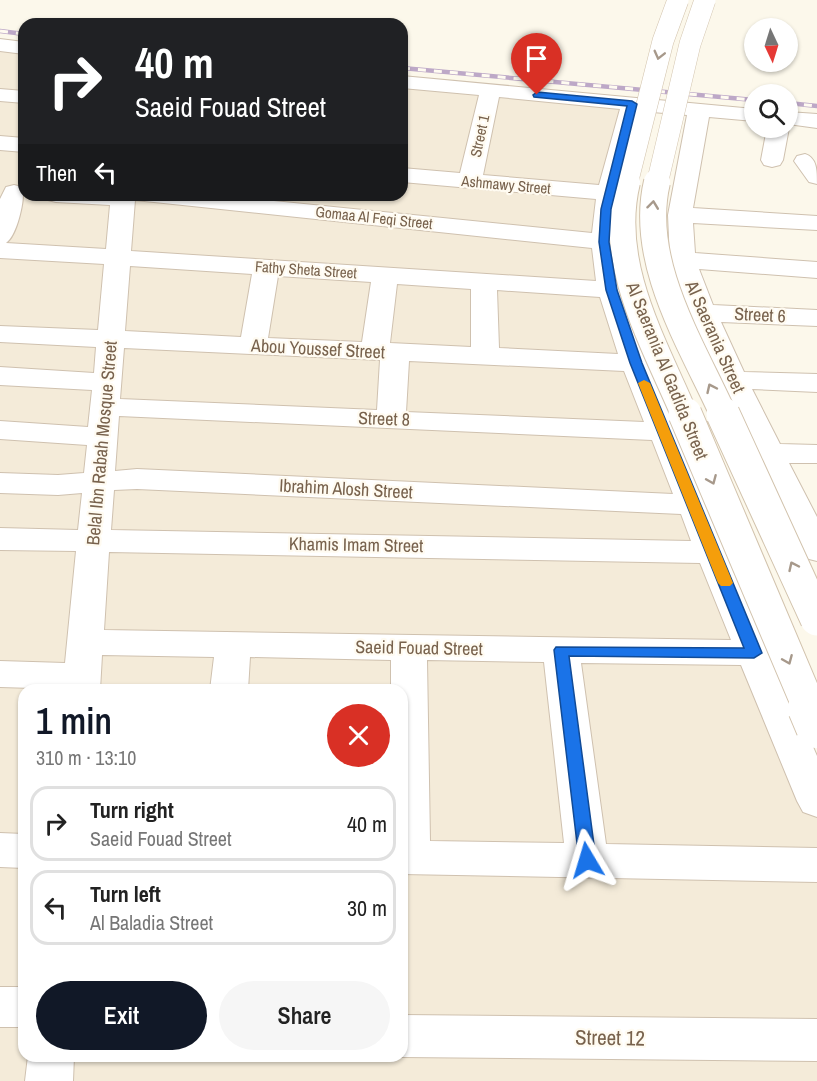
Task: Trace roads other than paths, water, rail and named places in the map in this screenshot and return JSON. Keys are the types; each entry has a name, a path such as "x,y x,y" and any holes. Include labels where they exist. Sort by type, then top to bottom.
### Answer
{"street":[{"name":"Al Saerania Al Gadida Street","path":"678,0 663,41 623,199 621,231 625,267 630,285 817,727"},
{"name":"Al Saerania Al Gadida Street","path":"705,0 690,44 654,196 652,212 654,248 665,287 817,619"},
{"path":"0,45 18,47"},
{"path":"408,83 744,114"},
{"name":"Street 1","path":"453,226 490,91"},
{"path":"632,104 609,193 604,242 611,290 636,363 693,505 817,801"},
{"name":"Al Saerania Street","path":"699,110 680,215 683,260 691,286 733,380 813,534"},
{"path":"798,119 817,121"},
{"path":"772,160 776,138"},
{"name":"Ashmawy Street","path":"408,176 609,193"},
{"path":"0,237 13,192"},
{"name":"Belal Ibn Rabah Mosque Street","path":"82,669 118,258 129,201"},
{"name":"Gomaa Al Feqi Street","path":"184,201 604,242"},
{"path":"680,215 817,223"},
{"name":"Fathy Sheta Street","path":"0,250 611,290"},
{"path":"683,260 817,270"},
{"path":"253,346 266,268"},
{"path":"385,275 385,352 391,419"},
{"path":"484,282 485,356"},
{"name":"Street 6","path":"704,313 817,318"},
{"name":"Abou Youssef Street","path":"0,334 636,363"},
{"name":"Street 8","path":"0,376 106,394 391,419 664,432"},
{"path":"733,380 817,383"},
{"path":"0,430 102,437"},
{"path":"769,453 817,454"},
{"name":"Ibrahim Alosh Street","path":"0,483 58,485 137,479 693,505"},
{"name":"Khamis Imam Street","path":"0,539 713,552"},
{"path":"230,684 233,645"},
{"name":"Saeid Fouad Street","path":"0,674 82,669 233,645 754,653"},
{"path":"408,717 409,647"},
{"path":"561,650 587,860"},
{"path":"0,850 18,850"},
{"path":"408,857 817,865"},
{"path":"0,1007 18,1007"},
{"name":"Street 12","path":"408,1036 817,1040"},
{"path":"49,1081 51,1062"}],"railway":[{"path":"0,31 18,33"},
{"path":"408,69 744,99"},
{"path":"798,104 817,106"}]}
